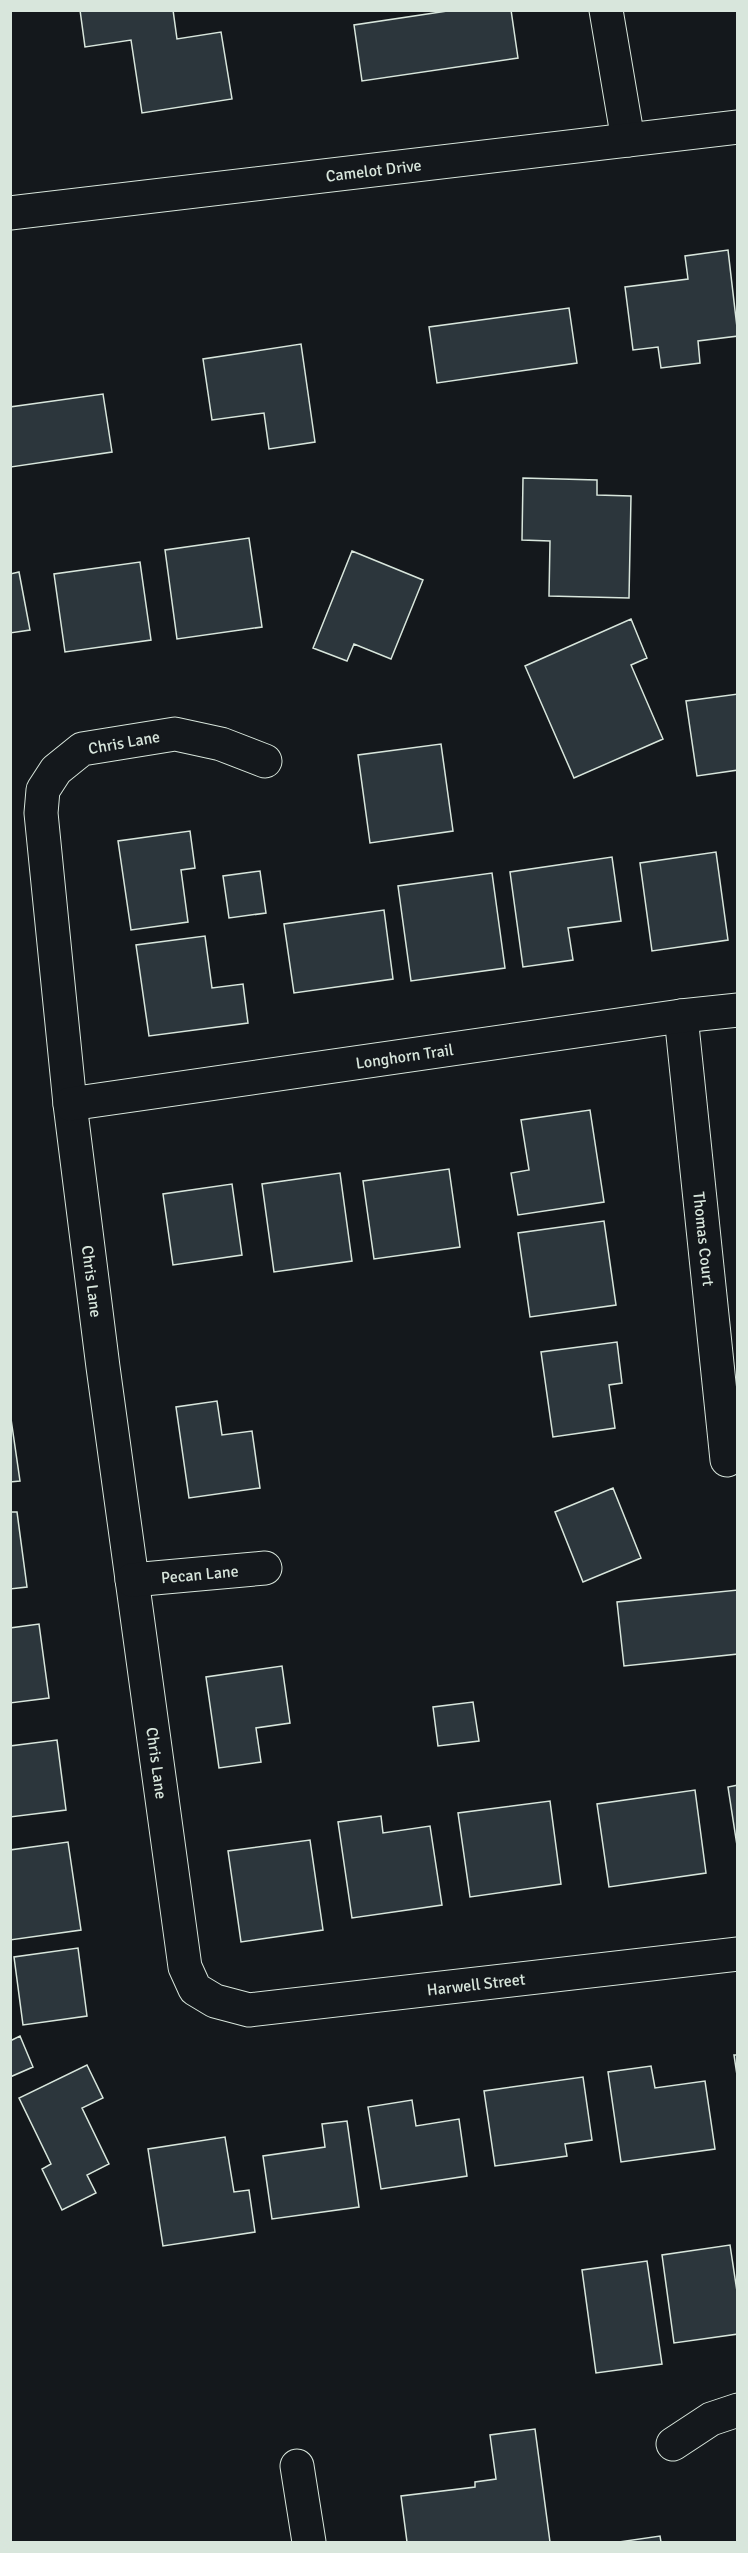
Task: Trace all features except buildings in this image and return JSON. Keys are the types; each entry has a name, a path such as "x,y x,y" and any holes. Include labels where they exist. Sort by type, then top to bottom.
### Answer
{"street":[{"path":"606,10 628,140"},
{"name":"Camelot Drive","path":"10,213 738,127"},
{"name":"Chris Lane","path":"215,2001 195,1989 184,1967 70,1104 41,813 43,790 56,770 82,749 175,734 220,744 265,760"},
{"name":"Longhorn Trail","path":"70,1104 681,1016 738,1010"},
{"name":"Thomas Court","path":"681,1016 728,1460"},
{"name":"Pecan Lane","path":"132,1580 265,1568"},
{"name":"Harwell Street","path":"215,2001 249,2010 738,1954"},
{"path":"673,2444 711,2419 738,2410"},
{"path":"297,2466 309,2542"}]}
